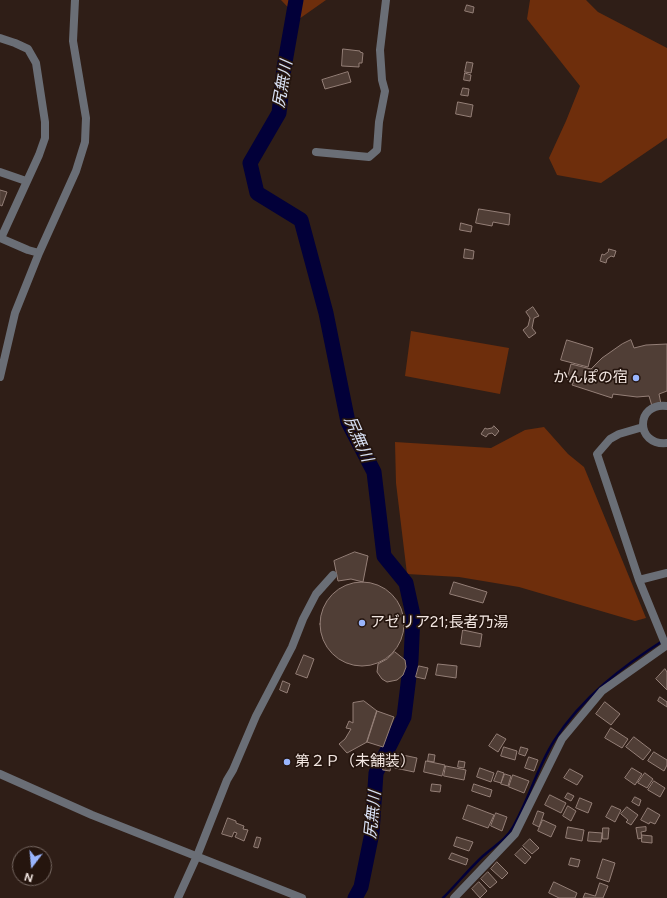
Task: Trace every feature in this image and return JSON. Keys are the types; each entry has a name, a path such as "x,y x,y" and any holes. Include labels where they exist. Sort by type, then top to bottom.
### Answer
{"street":[{"path":"0,377 15,312 39,253 76,171 85,142 86,118 74,41 74,0"},
{"path":"316,152 369,157 377,150 379,122 384,91 380,50 386,0"},
{"path":"0,38 28,49 36,63 45,122 45,138 40,155 26,181 0,238 39,253"},
{"path":"0,172 26,181"},
{"path":"667,406 661,405 649,410 643,421 645,433 649,438 660,444 667,443"},
{"path":"454,898 516,834 562,738 602,691 667,645 639,580 597,454 610,439 619,434 643,427"},
{"path":"639,580 667,574"},
{"path":"178,898 197,856 227,780 233,770 256,716 292,646 303,619 316,594 333,575"},
{"path":"0,774 92,815 302,898"}],"shaded area":[{"path":"281,0 326,0 299,19"},
{"path":"530,0 586,0 598,12 667,48 667,138 601,183 557,175 549,158 580,86 527,19"},
{"path":"411,331 509,348 500,394 405,376"},
{"path":"544,427 568,454 584,467 646,618 635,621 519,587 459,577 407,574 396,483 395,442 491,448 525,430"}],"building":[{"path":"467,5 474,7 473,13 465,11"},
{"path":"343,49 360,51 363,53 362,63 359,63 359,67 342,66"},
{"path":"467,62 473,63 471,73 465,72"},
{"path":"348,72 351,82 325,89 322,80"},
{"path":"465,73 471,75 470,81 464,80"},
{"path":"463,88 469,89 468,96 461,95"},
{"path":"458,102 473,105 471,117 456,114"},
{"path":"0,190 7,192 2,206 0,205"},
{"path":"479,209 510,214 509,225 493,222 492,226 476,223"},
{"path":"461,223 472,226 471,232 460,230"},
{"path":"465,249 474,251 473,259 464,258"},
{"path":"609,249 616,251 614,257 611,256 607,259 606,263 600,261 602,254 604,255"},
{"path":"533,307 539,316 534,318 532,328 536,333 529,338 523,330 528,326 530,318 526,312"},
{"path":"567,340 593,348 588,367 561,360"},
{"path":"631,340 634,348 646,345 667,344 667,391 659,394 661,404 652,406 649,396 637,397 613,394 612,398 572,385 574,381 567,379 571,364 591,369 602,358 622,344"},
{"path":"494,426 499,431 495,436 492,433 488,434 486,437 481,434 485,428 492,428"},
{"path":"355,552 368,556 363,582 351,579 338,581 334,561"},
{"name":"アゼリア21;長者乃湯","path":"362,582 378,585 392,594 401,608 404,624 401,640 392,654 378,663 362,666 346,663 332,654 323,640 320,624 323,608 332,594 346,585"},
{"path":"454,582 487,592 483,603 450,594"},
{"path":"463,630 482,634 480,647 461,644"},
{"path":"395,652 405,660 406,667 403,675 397,680 387,682 382,679 377,672 378,664"},
{"path":"304,655 314,659 307,678 296,674"},
{"path":"438,664 457,666 456,678 436,675"},
{"path":"419,666 428,668 425,679 416,677"},
{"path":"665,669 667,672 667,690 656,679"},
{"path":"283,681 290,684 287,693 280,690"},
{"path":"660,697 667,702 667,707 658,701"},
{"path":"364,701 377,711 367,742 347,753 339,744 345,739 351,729 346,728 349,721 353,723 353,703"},
{"path":"605,702 620,714 611,725 596,714"},
{"path":"377,711 394,717 383,747 367,742"},
{"path":"611,728 628,739 622,748 605,738"},
{"path":"497,734 506,739 498,752 489,746"},
{"path":"634,737 651,750 643,760 626,747"},
{"path":"504,747 517,751 515,760 501,756"},
{"path":"521,747 528,749 525,756 519,754"},
{"path":"654,752 667,760 667,765 664,771 648,761"},
{"path":"398,754 417,758 414,772 395,768"},
{"path":"429,754 435,755 434,762 428,761"},
{"path":"529,757 538,760 534,771 525,768"},
{"path":"386,760 392,762 390,771 383,770"},
{"path":"426,761 445,765 442,776 424,772"},
{"path":"459,761 465,762 464,768 458,767"},
{"path":"446,766 466,770 464,780 444,776"},
{"path":"480,768 494,773 491,782 477,777"},
{"path":"632,768 642,774 635,785 625,778"},
{"path":"570,769 583,776 577,785 564,778"},
{"path":"498,771 504,773 501,783 494,781"},
{"path":"645,773 653,779 647,788 638,783"},
{"path":"505,774 511,776 508,786 501,784"},
{"path":"513,775 529,781 524,793 509,787"},
{"path":"654,781 665,788 660,797 648,790"},
{"path":"432,784 441,785 440,792 431,791"},
{"path":"474,784 492,790 490,797 472,791"},
{"path":"568,793 574,796 571,801 565,798"},
{"path":"550,795 566,803 561,813 545,805"},
{"path":"635,797 641,800 639,806 632,802"},
{"path":"580,798 592,803 588,813 576,808"},
{"path":"468,805 494,815 488,828 463,819"},
{"path":"568,806 576,811 571,821 563,816"},
{"path":"612,806 621,810 615,822 606,817"},
{"path":"627,807 638,815 631,825 626,822 628,820 621,814"},
{"path":"648,808 660,815 655,824 650,822 649,824 641,820"},
{"path":"538,811 544,813 539,827 533,824"},
{"path":"496,813 507,817 502,831 491,826"},
{"path":"228,818 244,826 243,829 248,830 244,841 235,837 237,833 234,832 232,837 222,834"},
{"path":"543,820 556,826 551,837 538,831"},
{"path":"568,827 584,830 582,841 566,838"},
{"path":"646,827 646,831 641,832 642,838 638,839 636,828"},
{"path":"603,828 609,828 608,839 603,839"},
{"path":"589,832 602,833 601,842 588,841"},
{"path":"642,835 652,836 652,843 642,842"},
{"path":"257,837 261,838 258,848 254,847"},
{"path":"457,837 473,842 469,851 454,846"},
{"path":"530,839 539,848 532,854 523,846"},
{"path":"522,848 531,857 525,864 515,855"},
{"path":"452,853 468,859 466,865 449,859"},
{"path":"571,858 580,860 578,867 569,865"},
{"path":"603,859 615,863 609,882 597,878"},
{"path":"497,862 508,873 502,879 491,869"},
{"path":"488,872 497,882 490,888 481,879"},
{"path":"479,882 487,891 480,898 472,889"},
{"path":"554,882 577,893 575,898 559,898 549,893"},
{"path":"600,883 608,886 603,898 583,898 585,893 595,896"}],"waterway":[{"name":"尻無川","path":"296,0 284,68 279,113 250,163 257,193 301,220 326,313 348,422 374,472 384,556 406,583 413,615 411,660 404,717 376,773 372,833 361,887 355,898"},
{"path":"443,898 487,852 510,832 524,806 548,751 577,710 590,696 619,671 667,638"}],"place":[{"name":"かんぽの宿","path":"636,378"},
{"name":"アゼリア21;長者乃湯","path":"362,623"},
{"name":"第２Ｐ（未舗装）","path":"287,762"}]}
